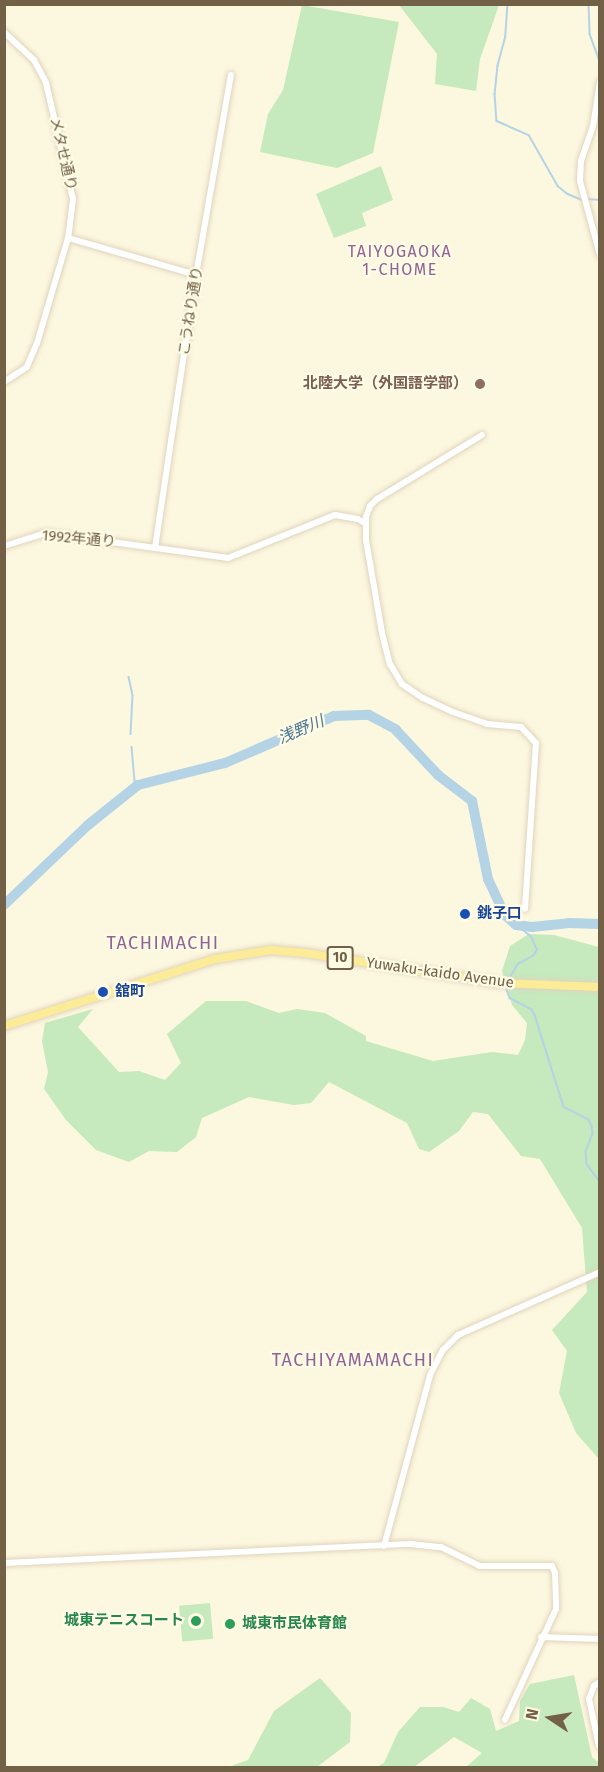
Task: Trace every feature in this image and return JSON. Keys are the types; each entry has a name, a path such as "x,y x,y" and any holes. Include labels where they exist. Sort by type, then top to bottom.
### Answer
{"main road":[{"name":"Yuwaku-kaido Avenue","path":"4,1026 182,968 216,958 255,952 305,953 499,983 600,987"}],"street":[{"name":"メタせ通り","path":"4,32 34,60 46,83 73,199 68,238 37,343 27,367 4,382"},
{"name":"こうねり通り","path":"154,548 196,275 231,75"},
{"path":"600,82 593,126 581,161 580,181 600,255"},
{"path":"68,238 196,275"},
{"path":"482,435 377,499 370,506 366,524 382,633 390,664 402,684 423,698 453,712 487,724 521,727 536,743 525,909"},
{"name":"1992年通り","path":"4,546 46,533 228,558 335,515 358,519 366,524"},
{"path":"384,1546 430,1375 443,1350 458,1335 600,1272"},
{"path":"4,1563 410,1544 441,1546 480,1566 552,1566 555,1573 556,1609 505,1720"},
{"path":"542,1637 600,1639"},
{"path":"599,1746 589,1699 594,1686 600,1682"}],"green space":[{"path":"302,5 399,22 373,153 337,168 260,152 268,114 283,90"},
{"path":"399,5 499,5 480,59 476,91 435,84 437,54"},
{"path":"381,166 393,200 362,213 366,226 334,238 316,194"},
{"path":"529,934 554,935 599,947 599,1459 576,1433 559,1393 567,1351 552,1330 587,1292 582,1228 540,1159 521,1156 488,1114 473,1112 459,1131 429,1152 419,1149 407,1123 329,1082 311,1103 294,1105 249,1097 202,1118 196,1137 177,1152 149,1151 129,1162 96,1150 66,1120 44,1089 48,1072 42,1041 45,1023 93,1009 78,1027 119,1072 139,1071 165,1080 181,1063 167,1034 206,1001 246,1001 279,1013 297,1009 325,1013 366,1036 366,1041 433,1061 492,1052 518,1055 525,1040 527,1023 512,1005 502,971 510,946"},
{"name":"城東テニスコート","path":"210,1603 213,1639 182,1642 179,1606"},
{"path":"574,1675 592,1757 599,1763 599,1767 466,1767 482,1753 454,1737 414,1767 377,1767 384,1763 398,1732 420,1707 443,1707 459,1712 471,1698 490,1709 496,1731 519,1721 520,1701 530,1684"},
{"path":"320,1678 351,1713 350,1742 317,1767 228,1767 248,1760 274,1711"}],"waterway":[{"path":"508,4 506,36 498,66 495,94 497,121 529,135 558,186 568,194 582,200"},
{"path":"589,4 590,34 600,62"},
{"path":"588,199 600,200"},
{"path":"129,677 133,696 131,734"},
{"name":"浅野川","path":"4,905 88,825 138,785 225,763 334,716 369,715 395,729 438,775 472,801 488,879 505,915 516,925 532,927 569,923 600,924"},
{"path":"132,747 135,783 138,785"},
{"path":"508,980 518,964 534,955 537,950 531,937 516,925"},
{"path":"506,987 510,998 531,1009 535,1015 564,1107 589,1120 592,1126 593,1134 586,1151 587,1164 600,1182"}],"place":[{"name":"北陸大学（外国語学部）","path":"480,384"},
{"name":"銚子口","path":"465,914"},
{"name":"舘町","path":"103,992"},
{"name":"城東テニスコート","path":"196,1621"},
{"name":"城東市民体育館","path":"230,1624"}],"district":[{"name":"TAIYOGAOKA 1-CHOME","path":"400,261"},
{"name":"TACHIMACHI","path":"163,943"},
{"name":"TACHIYAMAMACHI","path":"353,1360"}]}
